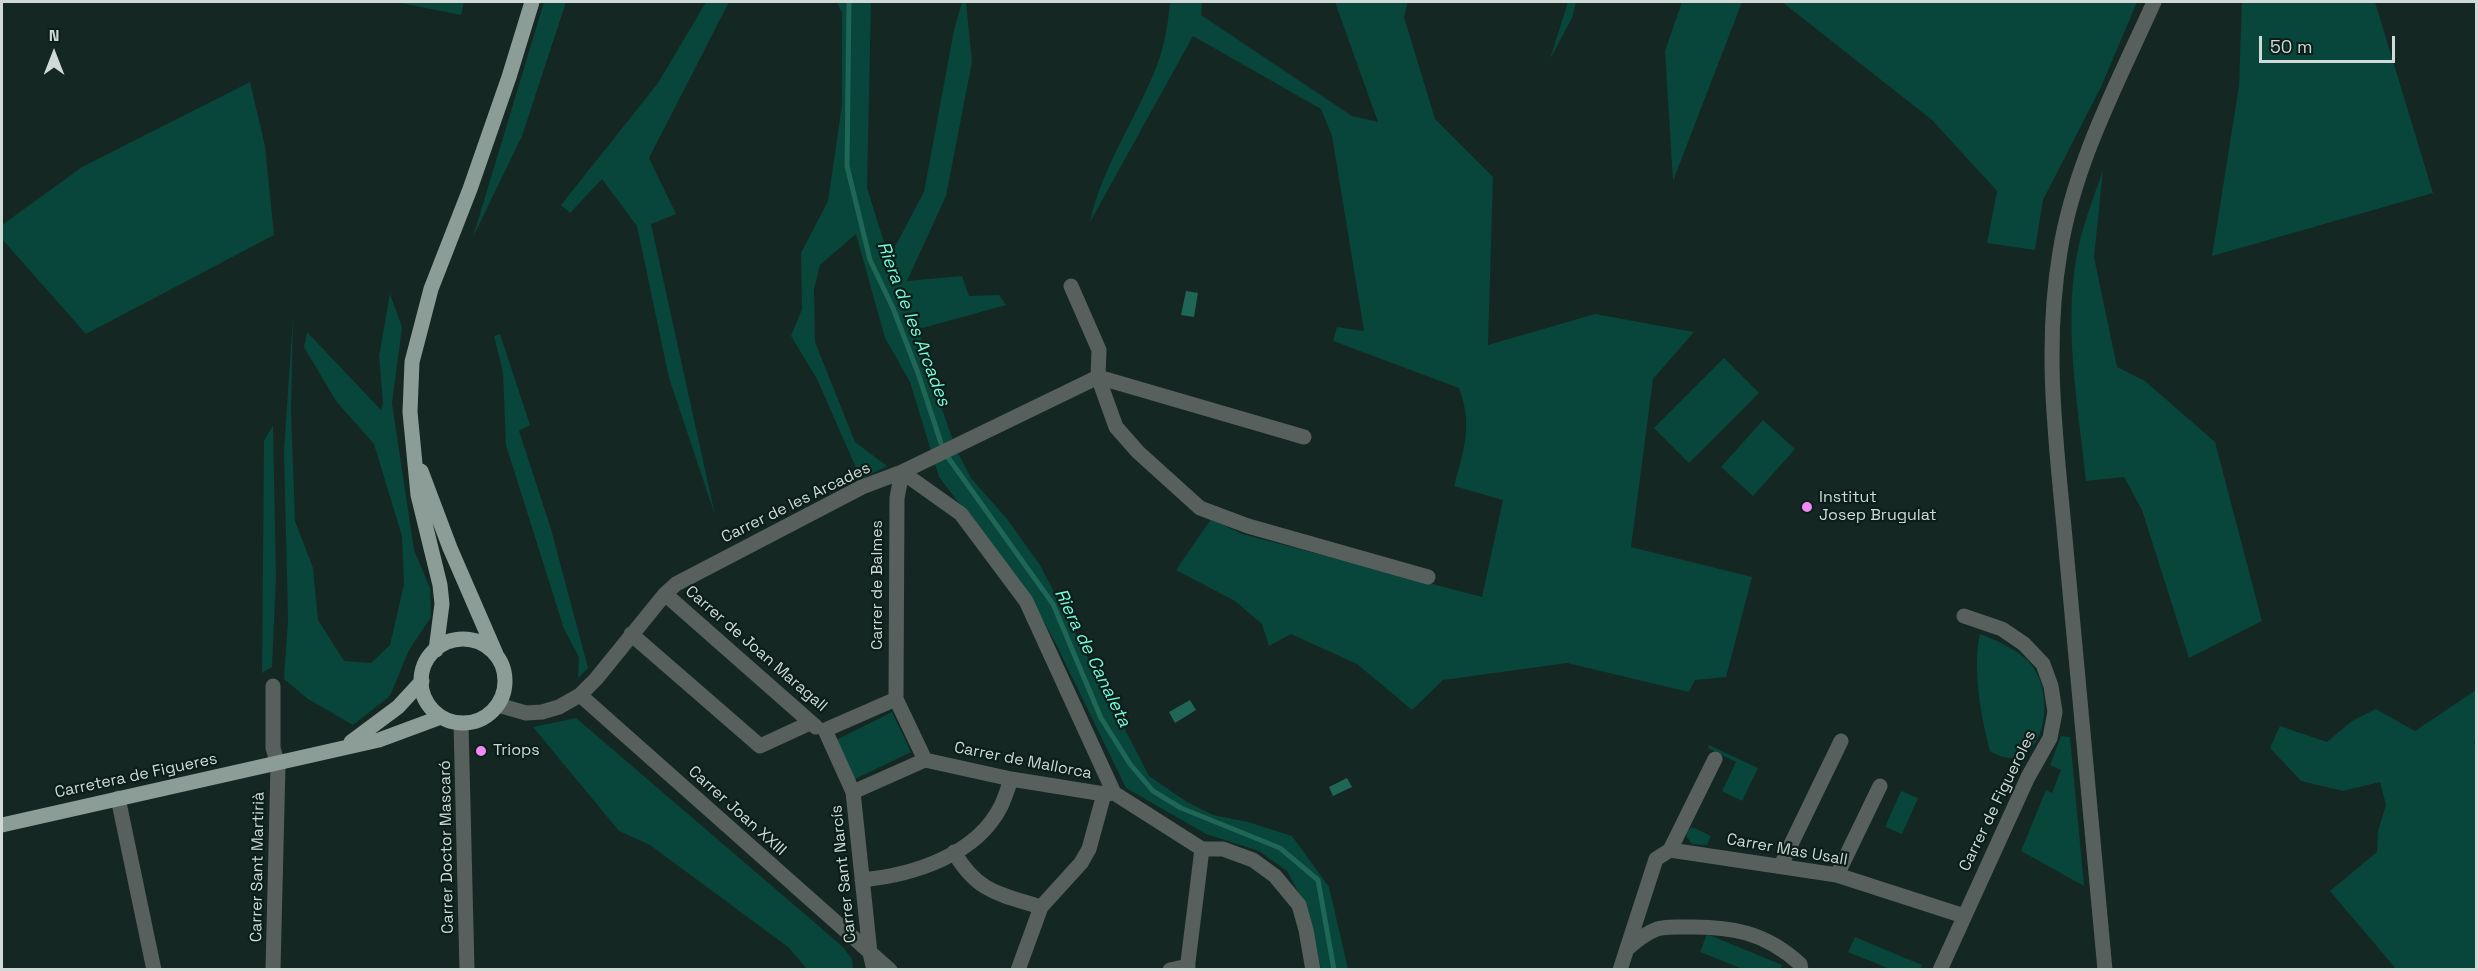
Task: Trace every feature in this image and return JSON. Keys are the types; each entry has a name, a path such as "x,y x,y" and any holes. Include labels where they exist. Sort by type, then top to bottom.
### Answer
{"main road":[{"path":"436,650 442,615 441,594 418,495 411,421 410,388 418,334 431,289 470,189 509,77 532,2"},
{"path":"416,458 450,549 495,654"},
{"path":"466,639 483,644 495,654 501,662 506,679 505,688 498,705 486,717 469,723 460,723 441,717 427,702 422,681 427,661 436,650 450,641 466,639"},
{"path":"344,747 398,707 422,681"},
{"name":"Carretera de Figueres","path":"2,825 278,765 379,740 441,717"}],"street":[{"path":"2105,969 2055,434 2050,344 2060,251 2078,180 2098,128 2154,2"},
{"path":"1071,286 1099,350 1098,377 1116,427 1138,452 1200,508 1248,526 1428,577"},
{"path":"1098,377 1304,437"},
{"name":"Carrer de les Arcades","path":"498,705 526,713 560,707 580,695 597,679 665,594 691,575 862,487 902,472 1098,377"},
{"path":"902,472 961,514 1026,601 1109,794 1202,849 1223,849 1253,860 1275,876 1299,905 1313,969"},
{"name":"Carrer de Balmes","path":"896,699 897,498 902,472"},
{"name":"Carrer de Joan Maragall","path":"665,594 810,723 825,730"},
{"name":"Carrer de Figueroles","path":"1940,969 2028,777 2050,738 2055,712 2051,686 2043,664 2002,629 1964,616"},
{"path":"631,634 760,746 810,723"},
{"name":"Carrer Sant Martirià","path":"273,686 273,748 278,765 273,969"},
{"name":"Carrer Joan XXIII","path":"580,695 890,969"},
{"path":"825,730 896,699 925,760 853,792"},
{"name":"Carrer Doctor Mascaró","path":"460,723 467,969"},
{"name":"Carrer Sant Narcís","path":"825,730 853,792 870,953 874,969"},
{"path":"1780,865 1841,741"},
{"path":"1620,969 1656,859 1670,850 1715,759"},
{"name":"Carrer de Mallorca","path":"925,760 1011,779 1109,794"},
{"path":"862,880 887,877 917,869 954,852 974,839 1001,806 1011,779"},
{"path":"1837,875 1880,786"},
{"path":"1017,969 1041,907 1081,863 1089,849 1109,794"},
{"path":"118,798 153,969"},
{"path":"1170,969 1187,968 1202,849"},
{"name":"Carrer Mas Usall","path":"1670,850 1837,875 1964,916"},
{"path":"954,852 965,870 978,884 1001,895 1041,907"},
{"path":"1627,949 1646,934 1660,927 1739,930 1783,948 1800,964 1801,969"}],"shaded area":[{"path":"396,2 464,2 461,15"},
{"path":"544,2 566,2 522,136 473,237"},
{"path":"706,2 729,2 649,158 676,214 651,224 715,515 669,378 637,226 602,179 570,213 561,205 658,83"},
{"path":"837,2 871,2 867,188 889,258 924,192 954,30 962,2 966,2 972,62 946,196 907,281 962,276 969,296 999,295 1006,305 919,329 928,369 956,449 971,478 1007,519 1040,565 1149,776 1187,802 1213,815 1248,822 1292,836 1329,887 1348,969 1321,969 1307,908 1287,871 1259,851 1206,834 1126,788 1055,642 1026,590 939,477 910,382 885,338 856,234 820,265 814,289 815,342 855,442 887,466 861,479 817,379 791,336 802,309 801,253 828,201 842,105 842,13"},
{"path":"1170,2 1202,2 1201,15 1352,116 1378,122 1335,2 1408,2 1404,17 1435,119 1493,177 1488,345 1595,314 1694,332 1653,379 1631,547 1752,577 1726,677 1695,680 1689,692 1567,663 1443,680 1412,710 1357,664 1291,634 1269,646 1262,624 1235,601 1176,570 1211,519 1242,534 1482,597 1503,500 1454,486 1466,437 1466,414 1459,388 1333,341 1337,327 1364,331 1332,136 1321,109 1193,36 1090,222 1111,162 1149,85 1160,57"},
{"path":"1568,2 1576,2 1572,18 1550,59"},
{"path":"1682,2 1742,2 1673,181 1665,51"},
{"path":"1782,2 2137,2 2101,87 2043,200 2035,250 1987,243 1997,191 1932,120"},
{"path":"2242,2 2375,2 2433,193 2212,256 2239,86"},
{"path":"250,82 265,146 274,235 86,334 2,239 2,225 82,167"},
{"path":"2103,170 2094,257 2117,367 2145,381 2215,442 2262,621 2189,658 2142,510 2124,477 2086,481 2073,360 2072,300 2074,270 2080,240"},
{"path":"1186,291 1198,293 1194,317 1181,315"},
{"path":"390,294 402,327 392,403 414,550 430,588 431,617 409,650 390,696 353,725 308,699 284,679 288,619 284,452 293,317 291,411 295,521 313,568 318,620 344,661 371,663 390,645 404,584 402,536 374,444 336,401 304,347 307,332 381,410 383,403 379,356"},
{"path":"500,334 530,425 519,431 551,529 588,668 578,678 579,657 564,629 506,445 503,372 494,336"},
{"path":"1724,358 1759,393 1689,463 1654,428"},
{"path":"1763,420 1795,449 1753,496 1721,467"},
{"path":"273,425 276,578 272,667 262,673 264,441"},
{"path":"1980,634 2003,644 2025,658 2036,672 2043,690 2042,728 2035,744 2023,755 2009,758 1990,751 1977,677"},
{"path":"2476,690 2476,738 2474,743 2476,747 2476,969 2396,969 2330,891 2377,852 2378,831 2386,805 2380,782 2343,791 2301,781 2270,748 2280,726 2327,742 2352,721 2376,709 2415,731"},
{"path":"1190,700 1196,710 1175,723 1169,712"},
{"path":"892,712 911,752 855,779 836,740"},
{"path":"576,718 842,946 852,959 853,969 807,969 788,947 650,845 619,831 533,727"},
{"path":"2061,736 2070,737 2084,886 2021,851 2046,790 2052,793 2061,770 2050,765"},
{"path":"1709,745 1758,768 1742,801 1722,791 1736,762 1708,748"},
{"path":"1347,778 1352,787 1333,796 1329,787"},
{"path":"1901,791 1918,798 1902,834 1885,827"},
{"path":"1692,827 1711,836 1707,845 1692,844 1687,837 1687,831"},
{"path":"1707,934 1782,965 1780,969 1743,969 1700,952"},
{"path":"1855,937 1922,965 1920,969 1890,969 1848,952"}],"waterway":[{"name":"Riera de les Arcades","path":"849,2 847,166 870,260 893,308 941,443"},
{"name":"Riera de Canaleta","path":"947,456 1053,604 1101,718 1130,764 1153,791 1181,808 1280,848 1318,880 1334,970"}],"place":[{"name":"Institut Josep Brugulat","path":"1807,507"},
{"name":"Triops","path":"481,751"}]}
